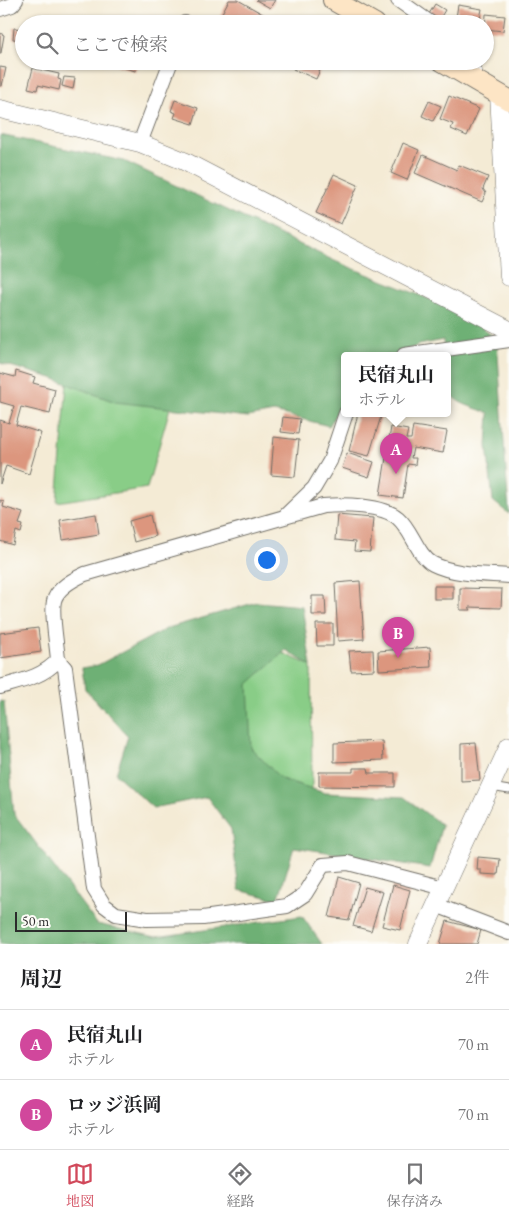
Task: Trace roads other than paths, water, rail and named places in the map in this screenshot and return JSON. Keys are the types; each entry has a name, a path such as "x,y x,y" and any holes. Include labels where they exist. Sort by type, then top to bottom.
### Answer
{"main road":[{"path":"333,0 359,15"},
{"path":"458,70 504,97"}],"street":[{"path":"0,9 12,5 16,0"},
{"path":"398,0 419,15"},
{"path":"140,143 168,70"},
{"path":"474,70 477,81"},
{"path":"504,97 509,277"},
{"path":"0,109 140,143 184,161 509,330"},
{"path":"425,352 509,340"},
{"path":"284,517 314,488 330,461 345,417"},
{"path":"444,888 348,863 323,865 305,894 287,906 203,918 146,919 116,914 104,905 94,889 65,668 58,660 54,601 61,590 72,580 85,574 323,506 342,504 382,511 398,518 431,563 448,570 509,576"},
{"path":"0,687 37,676 50,668 58,660"},
{"path":"418,944 509,746"},
{"path":"436,905 509,933"}],"lane":[{"path":"490,787 509,790"}],"place":[{"name":"民宿丸山","path":"396,474"},
{"name":"ロッジ浜岡","path":"398,658"}]}
